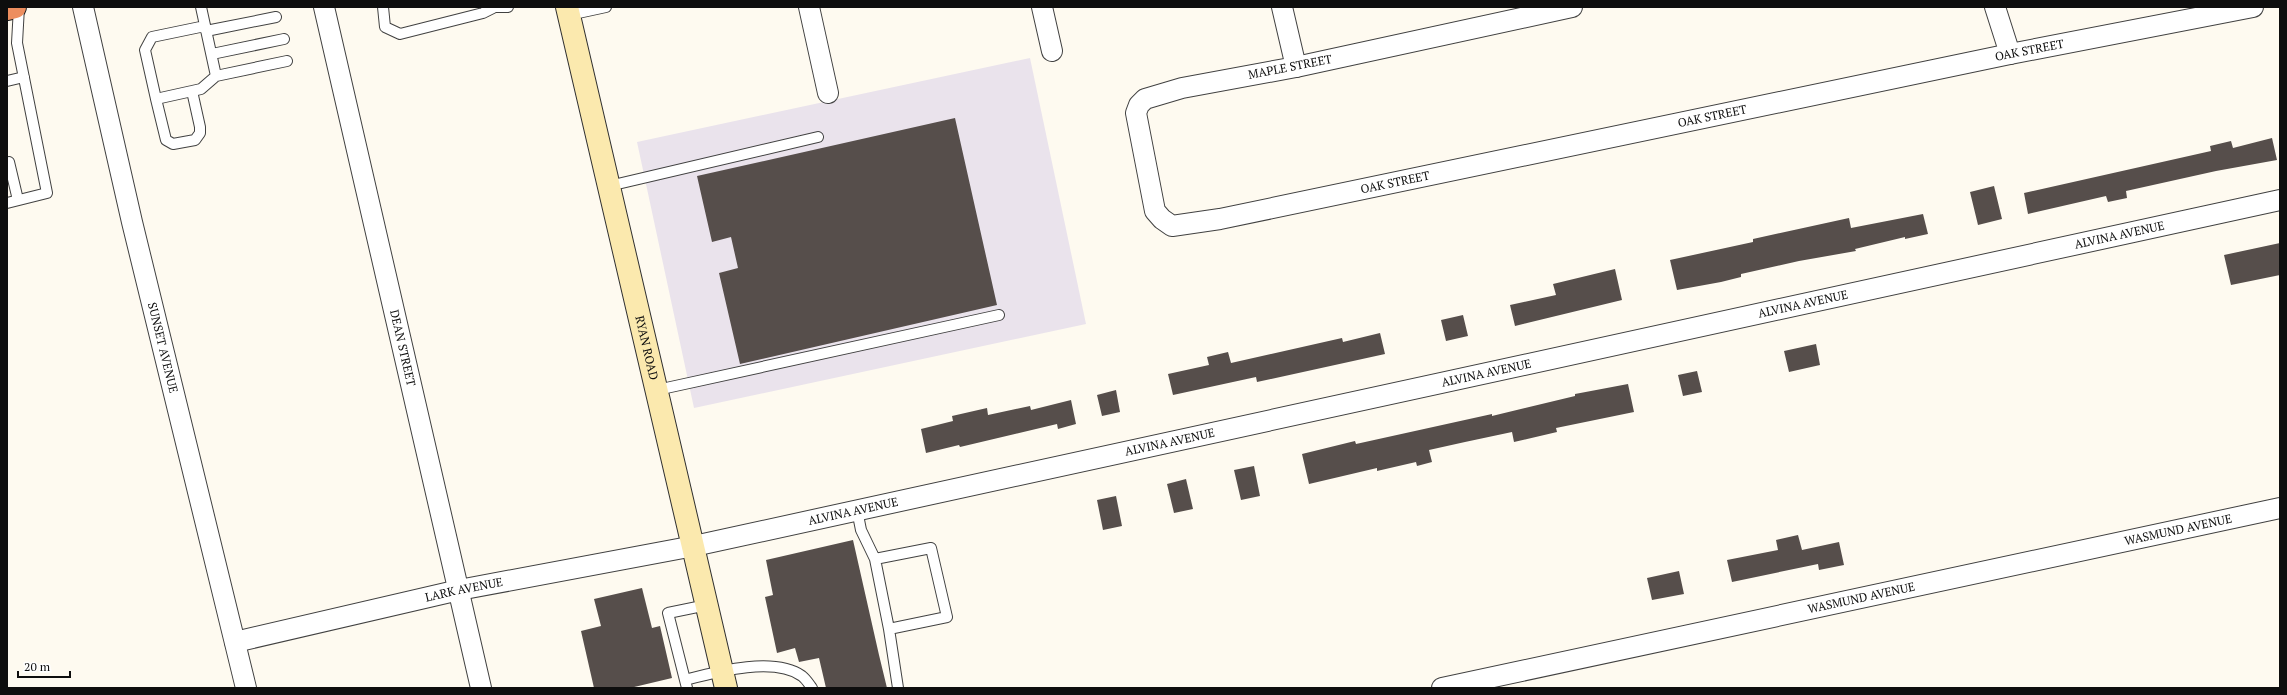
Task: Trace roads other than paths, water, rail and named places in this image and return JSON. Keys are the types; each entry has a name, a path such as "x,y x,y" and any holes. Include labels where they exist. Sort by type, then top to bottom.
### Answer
{"highway":[{"path":"7,9 15,7"}],"main road":[{"name":"RYAN ROAD","path":"568,11 694,546 724,680"}],"street":[{"name":"SUNSET AVENUE","path":"83,7 134,230 236,642 246,688"},
{"name":"DEAN STREET","path":"324,7 481,688"},
{"path":"809,7 828,93"},
{"path":"1042,7 1052,51"},
{"path":"1282,7 1296,67"},
{"name":"MAPLE STREET","path":"1172,226 1162,219 1155,211 1136,113 1139,105 1145,99 1182,88 1296,67 1572,7"},
{"path":"1996,7 2010,54"},
{"name":"OAK STREET","path":"1172,226 1220,218 2010,54 2253,7"},
{"name":"ALVINA AVENUE","path":"694,546 2280,200"},
{"name":"WASMUND AVENUE","path":"1442,688 2280,508"},
{"name":"LARK AVENUE","path":"236,642 459,590 694,546"}],"lane":[{"path":"7,203 47,193 17,43 19,7"},
{"path":"201,7 216,76"},
{"path":"383,7 385,27 400,34 483,13 493,7 508,7"},
{"path":"568,11 606,7"},
{"path":"192,91 200,133 195,140 173,144 166,140 145,50 147,43 152,37 276,17"},
{"path":"212,54 284,39"},
{"path":"156,99 201,89 216,76 287,61"},
{"path":"7,81 24,77"},
{"path":"609,186 818,137"},
{"path":"9,162 18,200"},
{"path":"657,390 999,315"},
{"path":"857,510 861,530 875,560 898,688"},
{"path":"875,560 931,548 947,617 888,629"},
{"path":"707,605 668,613 686,684 724,680 750,667 782,669 803,676 812,688"}]}
